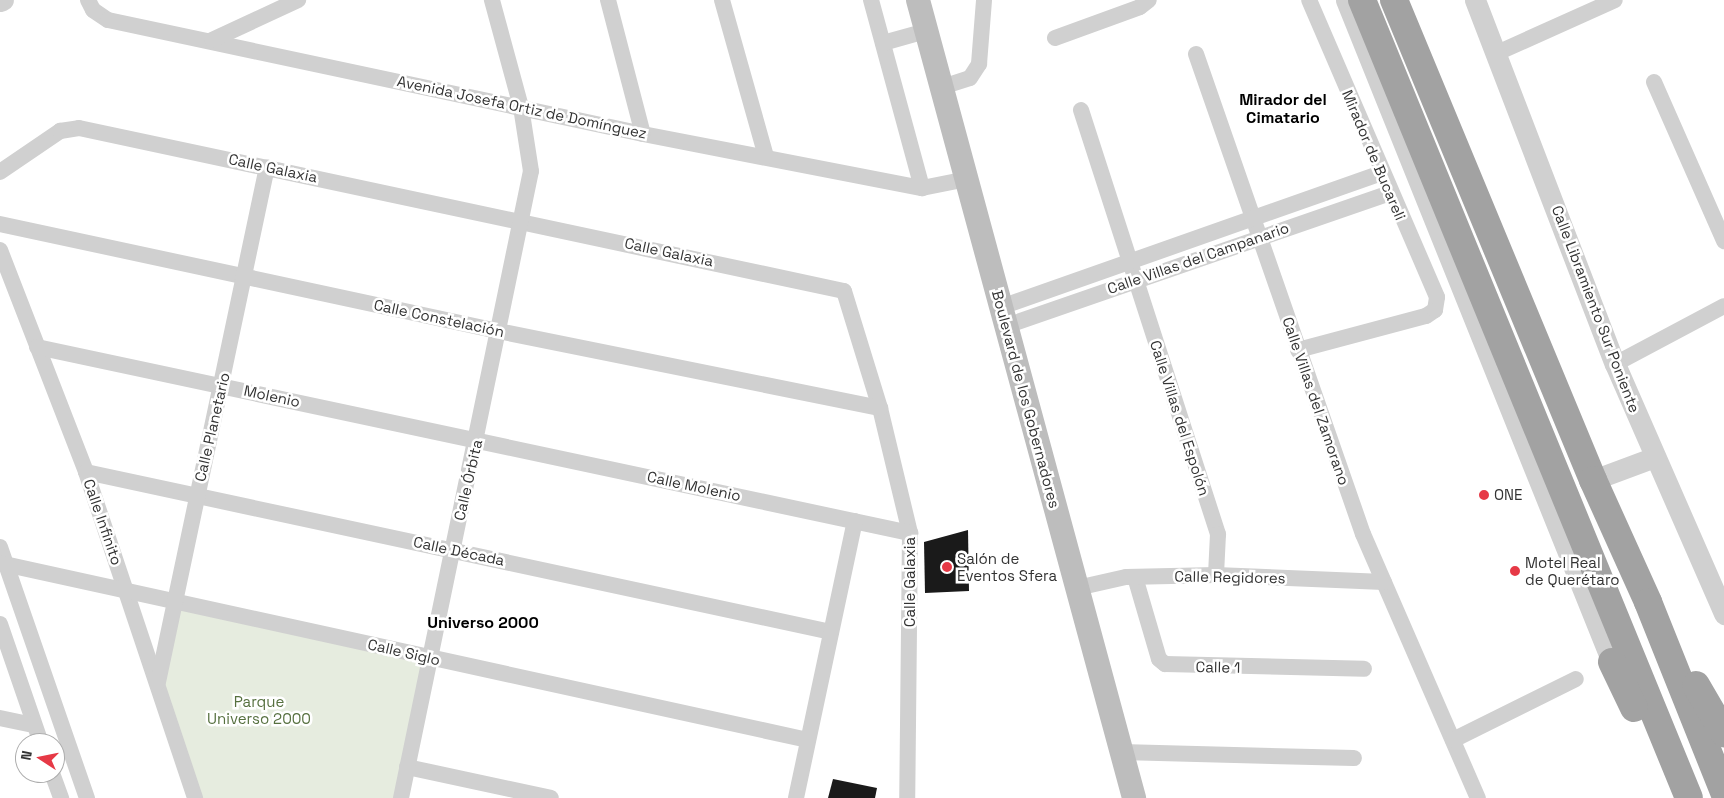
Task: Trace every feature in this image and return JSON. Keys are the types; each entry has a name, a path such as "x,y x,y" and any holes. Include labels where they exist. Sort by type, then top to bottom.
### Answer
{"highway":[{"path":"1362,0 1391,111"},
{"path":"1362,0 1689,798"},
{"path":"1394,0 1592,480 1648,602 1724,792"},
{"path":"1648,602 1724,733"},
{"path":"1612,662 1666,741"},
{"path":"1612,662 1676,798"}],"main road":[{"name":"Boulevard de los Gobernadores","path":"918,0 1134,798"}],"street":[{"name":"Avenida Josefa Ortiz de Domínguez","path":"88,0 100,17 643,134 922,188 966,179"},
{"path":"212,40 298,0"},
{"name":"Calle Órbita","path":"400,798 477,440 531,171 521,107 492,0"},
{"path":"608,0 643,134"},
{"path":"722,0 766,157"},
{"path":"871,0 922,188"},
{"path":"942,87 970,78 979,64 984,0"},
{"path":"1055,38 1140,8 1149,0"},
{"name":"Mirador de Bucareli","path":"1298,350 1426,316 1435,310 1437,298 1381,173 1309,0"},
{"path":"1346,0 1612,662"},
{"name":"Calle Libramiento Sur Poniente","path":"1476,0 1615,364 1724,614"},
{"path":"1497,53 1615,0"},
{"path":"883,43 926,31"},
{"name":"Calle Villas del Zamorano","path":"1196,54 1362,534 1478,798"},
{"path":"1654,82 1724,241"},
{"name":"Calle Villas del Espolón","path":"1081,110 1218,534 1216,575"},
{"name":"Calle Galaxia","path":"0,172 70,127 522,220 839,288 849,299 880,408 910,532 907,798"},
{"name":"Calle Planetario","path":"158,687 174,601 222,385 267,167"},
{"name":"Calle Villas del Campanario","path":"1004,317 1130,262 1381,173"},
{"name":"Calle Villas del Campanario","path":"1004,317 1136,279 1258,236 1390,193"},
{"name":"Calle Constelación","path":"0,224 498,331 880,408"},
{"name":"Calle Infinito","path":"0,250 86,472 195,798"},
{"path":"1615,364 1724,306"},
{"name":"Molenio","path":"36,346 477,440"},
{"name":"Calle Molenio","path":"477,440 910,532"},
{"path":"1592,480 1655,457"},
{"name":"Calle Década","path":"86,472 197,494 831,632"},
{"path":"796,798 855,521"},
{"path":"0,547 8,590 87,798"},
{"name":"Calle Siglo","path":"3,563 808,740"},
{"name":"Calle Regidores","path":"1077,588 1135,577 1216,575 1384,582"},
{"name":"Calle 1","path":"1135,577 1159,659 1165,664 1364,670"},
{"path":"0,624 37,733"},
{"path":"1453,740 1576,679"},
{"path":"0,718 34,725"},
{"path":"1121,752 1354,758"},
{"path":"407,767 551,798"},
{"path":"55,783 60,798"}],"green space":[{"name":"Parque Universo 2000","path":"174,601 430,658 401,798 195,798 157,687"}],"building":[{"name":"Salón de Eventos Sfera","path":"968,530 969,591 925,593 924,542"},
{"path":"833,779 877,788 875,798 828,798"}],"place":[{"name":"ONE","path":"1484,495"},
{"name":"Salón de Eventos Sfera","path":"947,567"},
{"name":"Motel Real de Querétaro","path":"1515,571"}],"district":[{"name":"Mirador del Cimatario","path":"1283,109"},
{"name":"Universo 2000","path":"483,623"}]}
